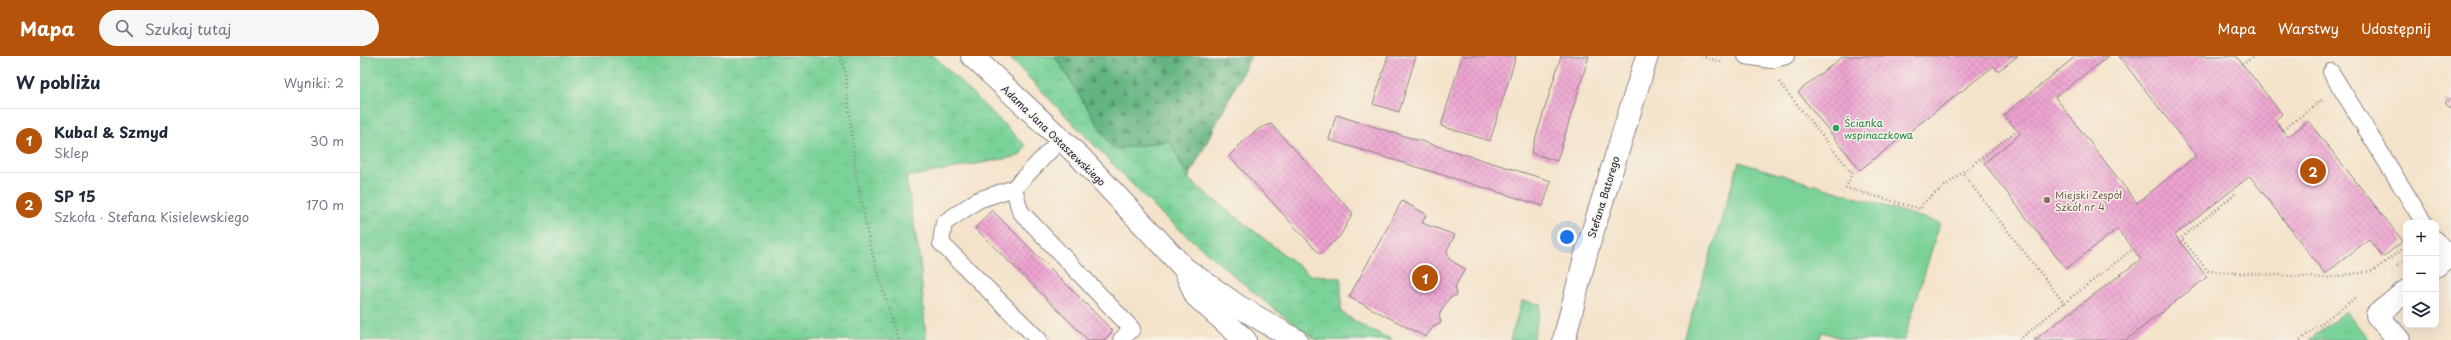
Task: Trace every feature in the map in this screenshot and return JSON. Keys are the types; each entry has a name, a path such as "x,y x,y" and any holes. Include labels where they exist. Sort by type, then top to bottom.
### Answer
{"street":[{"name":"Adama Jana Ostaszewskiego","path":"972,56 1061,139 1184,268 1238,306 1296,340"},
{"name":"Stefana Batorego","path":"1564,340 1587,250 1647,56"},
{"name":"Adama Jana Ostaszewskiego","path":"1184,268 1196,296 1245,340"},
{"path":"2398,340 2377,315 2405,292"}],"lane":[{"path":"1746,56 1771,60 1786,56"},
{"path":"2331,72 2422,220"},
{"path":"1039,340 941,243 944,222 978,200 1014,188 1061,139"},
{"path":"1014,188 1020,211 1135,334 1121,340"}],"path":[{"path":"840,56 845,70 856,174 870,246 898,340"},
{"path":"1702,56 1732,65"},
{"path":"2242,65 2254,56"},
{"path":"1776,78 1852,173 1846,188 1922,209 1923,203 1963,174 2017,130"},
{"path":"2283,130 2339,86"},
{"path":"1963,174 2064,303"},
{"path":"2235,194 2181,238 2208,271 2325,278 2373,271 2403,248"},
{"path":"2019,340 2132,249"},
{"path":"2394,268 2403,261"},
{"path":"2300,340 2362,292"}],"green space":[{"path":"360,56 934,56 1026,146 1019,156 906,177 920,261 926,340 360,340"},
{"path":"1008,56 1055,56 1113,149 1170,141 1188,179 1310,275 1341,278 1341,312 1363,326 1393,340 1316,340 1264,301 1158,211"},
{"path":"1055,56 1251,56 1188,179 1170,141 1113,149"},
{"path":"1739,162 1940,223 1904,340 1847,340 1822,332 1819,340 1684,340"},
{"path":"1522,301 1541,304 1533,340 1510,340"},
{"path":"2346,311 2369,340 2309,340"}],"building":[{"path":"1388,56 1416,56 1399,112 1373,104"},
{"path":"1462,56 1516,56 1490,141 1441,126"},
{"path":"1561,56 1589,56 1557,161 1531,153"},
{"path":"1843,56 2018,56 1998,71 1994,66 1860,170 1798,92"},
{"path":"2076,56 2109,56 2055,97 2137,203 2196,156 2119,56 2236,56 2282,114 2275,120 2288,137 2308,121 2403,241 2383,257 2369,239 2325,274 2250,176 2175,235 2207,277 2126,340 2034,340 2141,259 2117,229 2066,269 1984,163 2020,134 2004,115"},
{"path":"2451,97 2451,109 2445,103"},
{"path":"1336,115 1551,181 1543,206 1329,140"},
{"path":"1271,124 1353,213 1340,236 1320,254 1229,156 1247,138 1260,128"},
{"path":"1402,201 1426,214 1422,223 1455,235 1447,250 1449,259 1465,269 1455,287 1457,295 1449,298 1439,315 1441,323 1433,327 1426,337 1349,297"},
{"path":"992,210 1113,331 1104,340 1088,340 975,228"}],"place":[{"name":"Ścianka wspinaczkowa","path":"1836,128"},
{"name":"SP 15","path":"2313,171"},
{"name":"Miejski Zespół Szkół nr 4","path":"2047,200"},
{"name":"Kubal & Szmyd","path":"1425,278"}]}
